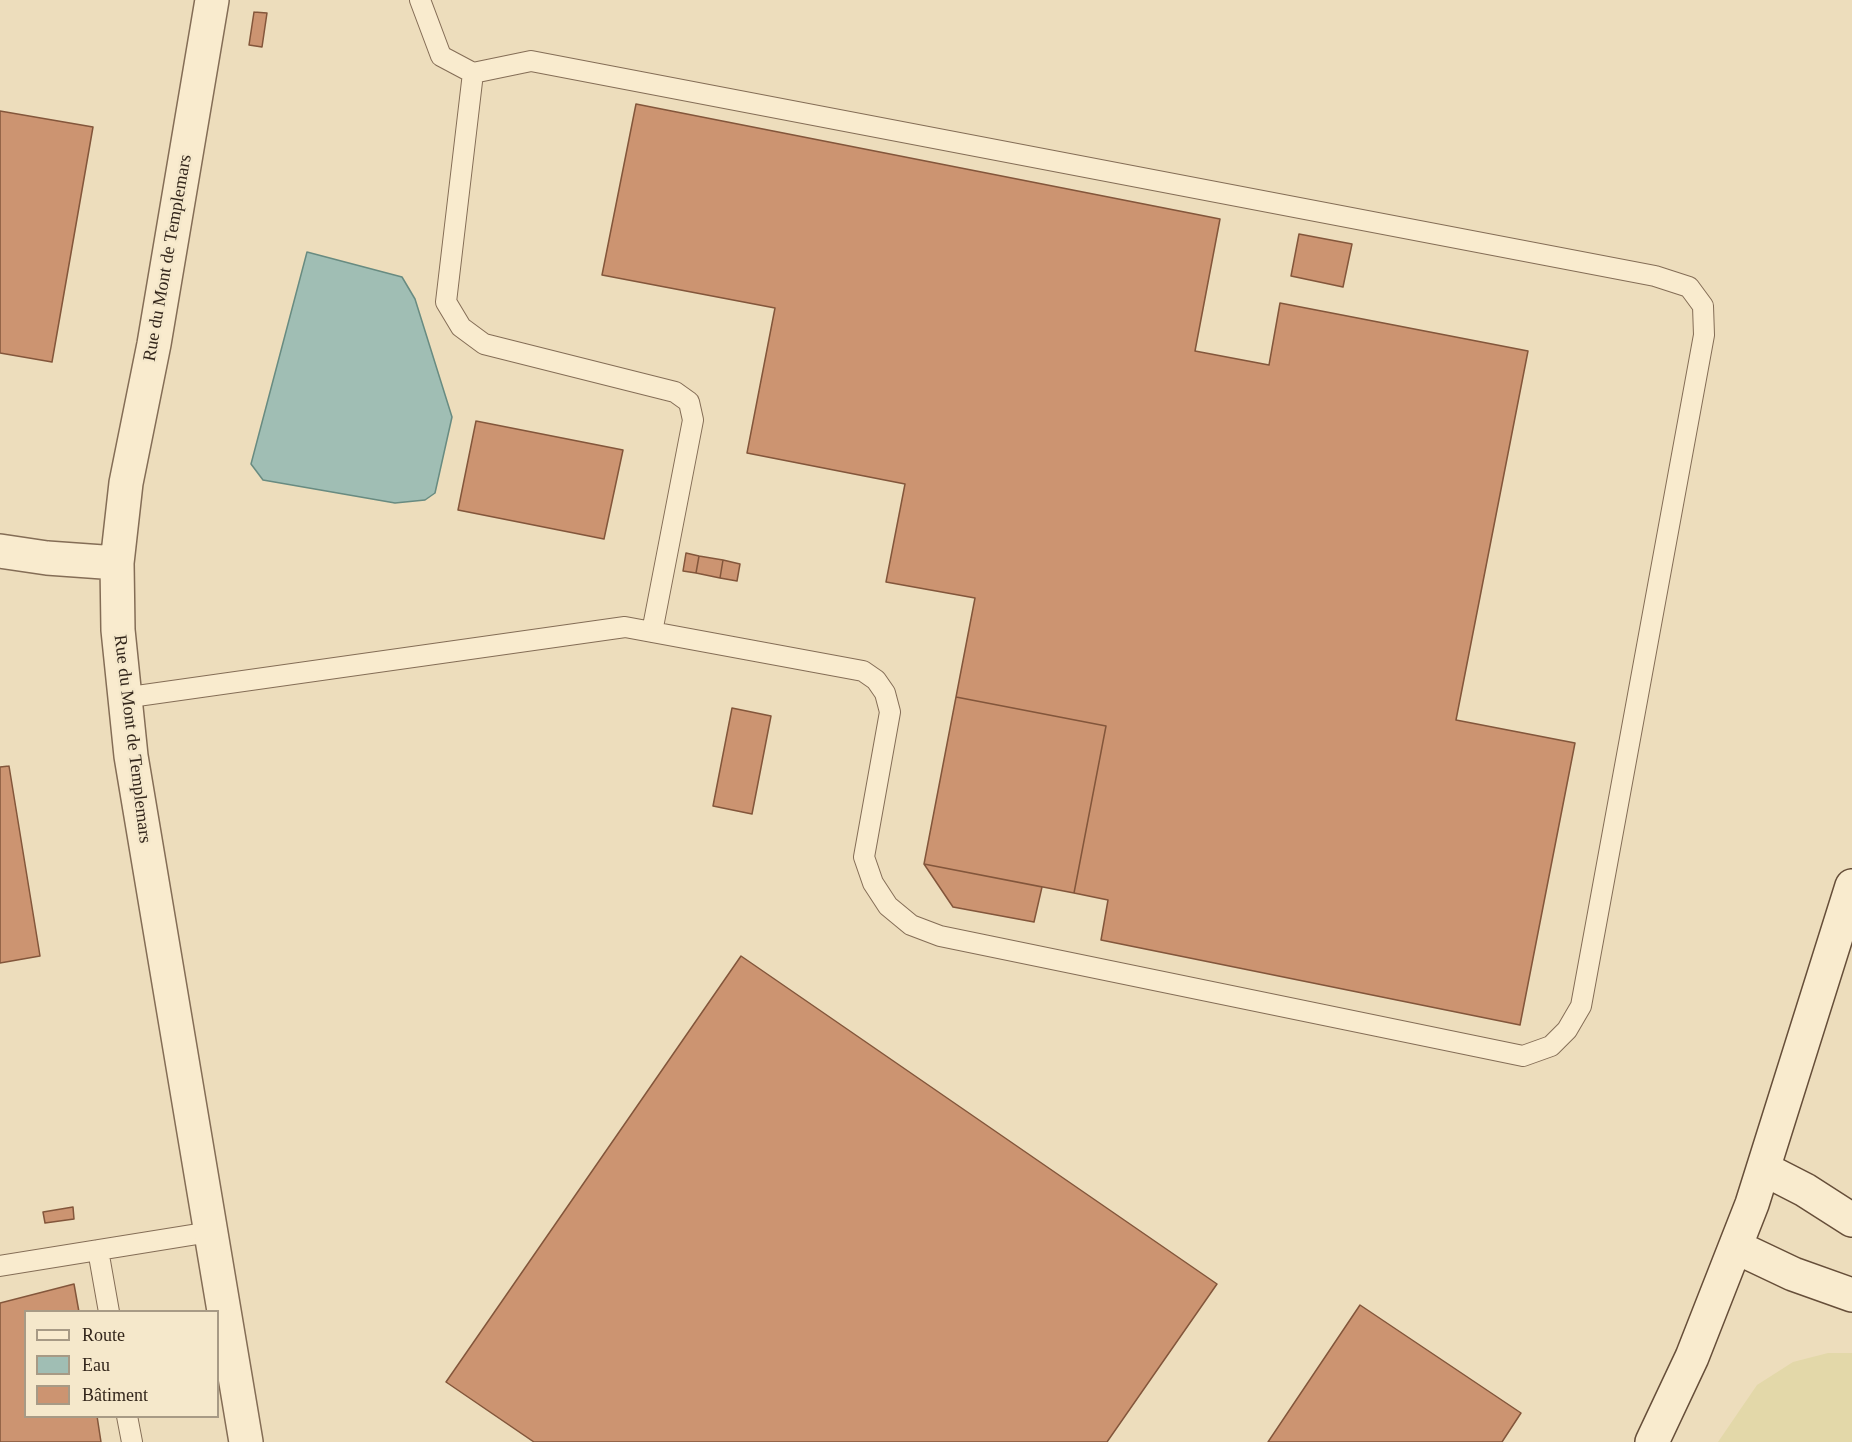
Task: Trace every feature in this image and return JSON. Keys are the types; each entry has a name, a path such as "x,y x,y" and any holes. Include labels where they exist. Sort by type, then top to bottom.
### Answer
{"street":[{"name":"Rue du Mont de Templemars","path":"212,0 154,344 126,483 117,563 118,630 123,698 246,1442"},
{"path":"0,551 47,558 117,563"},
{"path":"1652,1442 1692,1357 1736,1247 1764,1169 1852,886"},
{"path":"1764,1169 1805,1190 1852,1220"},
{"path":"1736,1247 1779,1269 1852,1296"}],"lane":[{"path":"123,698 625,627 863,671 876,680 885,693 890,712 864,857 873,883 888,906 911,925 940,936 1523,1056 1551,1046 1567,1030 1581,1006 1704,335 1702,306 1689,287 1655,276 531,61 473,73 441,56 420,0"},
{"path":"473,73 446,302 461,327 484,344 675,392 689,402 693,420 652,632"},
{"path":"0,1266 210,1232"},
{"path":"98,1250 109,1310"},
{"path":"127,1418 132,1442"}],"shaded area":[{"path":"1828,1353 1852,1353 1852,1442 1718,1442 1757,1385 1793,1362"}],"water":[{"path":"307,252 402,277 415,299 452,417 435,493 425,500 395,503 263,480 251,464"}],"building":[{"path":"254,12 267,13 262,47 249,45"},
{"path":"636,104 1220,219 1195,351 1269,365 1280,303 1528,351 1456,720 1575,743 1520,1025 1101,940 1108,900 1074,893 1106,726 956,697 975,598 886,582 905,484 747,453 775,308 602,275"},
{"path":"0,111 93,127 52,362 0,353"},
{"path":"1299,234 1352,244 1343,287 1291,276"},
{"path":"476,421 623,450 604,539 458,510"},
{"path":"686,553 699,556 696,573 683,571"},
{"path":"699,556 723,560 720,578 696,573"},
{"path":"723,560 740,564 737,581 720,578"},
{"path":"956,697 1106,726 1074,893 924,864"},
{"path":"732,708 771,716 752,814 713,806"},
{"path":"9,766 40,956 0,963 0,767"},
{"path":"924,864 1042,887 1034,922 953,907"},
{"path":"741,956 1217,1284 1107,1442 534,1442 446,1382"},
{"path":"73,1207 74,1219 45,1223 43,1212"},
{"path":"74,1284 79,1310 24,1310 24,1418 97,1418 101,1442 0,1442 0,1303"},
{"path":"1360,1305 1521,1413 1502,1442 1268,1442"}]}
